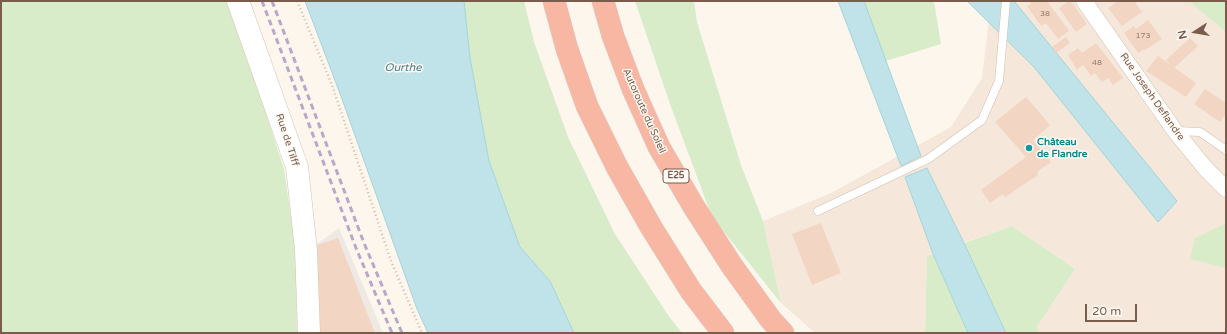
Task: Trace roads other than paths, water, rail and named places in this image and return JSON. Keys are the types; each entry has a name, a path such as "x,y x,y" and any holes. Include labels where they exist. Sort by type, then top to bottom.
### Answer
{"highway":[{"path":"554,1 567,49 587,106 617,167 651,227 691,291 723,333"},
{"name":"Autoroute du Soleil","path":"603,1 613,36 633,89 659,147 694,207 732,266 771,320 783,333"}],"main road":[{"name":"Rue de Tilff","path":"238,1 297,167 306,250 309,333"}],"street":[{"name":"Rue Joseph Deflandre","path":"1084,1 1175,131 1206,169 1226,188"}],"lane":[{"path":"818,211 928,159 982,120 999,81 1006,1"},
{"path":"1175,131 1200,132 1226,150"}],"water":[{"name":"Ourthe","path":"305,1 464,1 470,58 489,161 520,247 550,281 574,333 428,333 417,309 342,99"},
{"path":"838,1 864,1 921,156 901,166"},
{"path":"967,1 1014,1 1177,201 1158,222 1034,67"},
{"path":"927,168 1006,333 968,333 933,254 905,177"}],"railway":[{"path":"262,1 356,248 392,333"},
{"path":"272,1 364,243 402,333"}],"place":[{"name":"Château de Flandre","path":"1029,148"}]}
